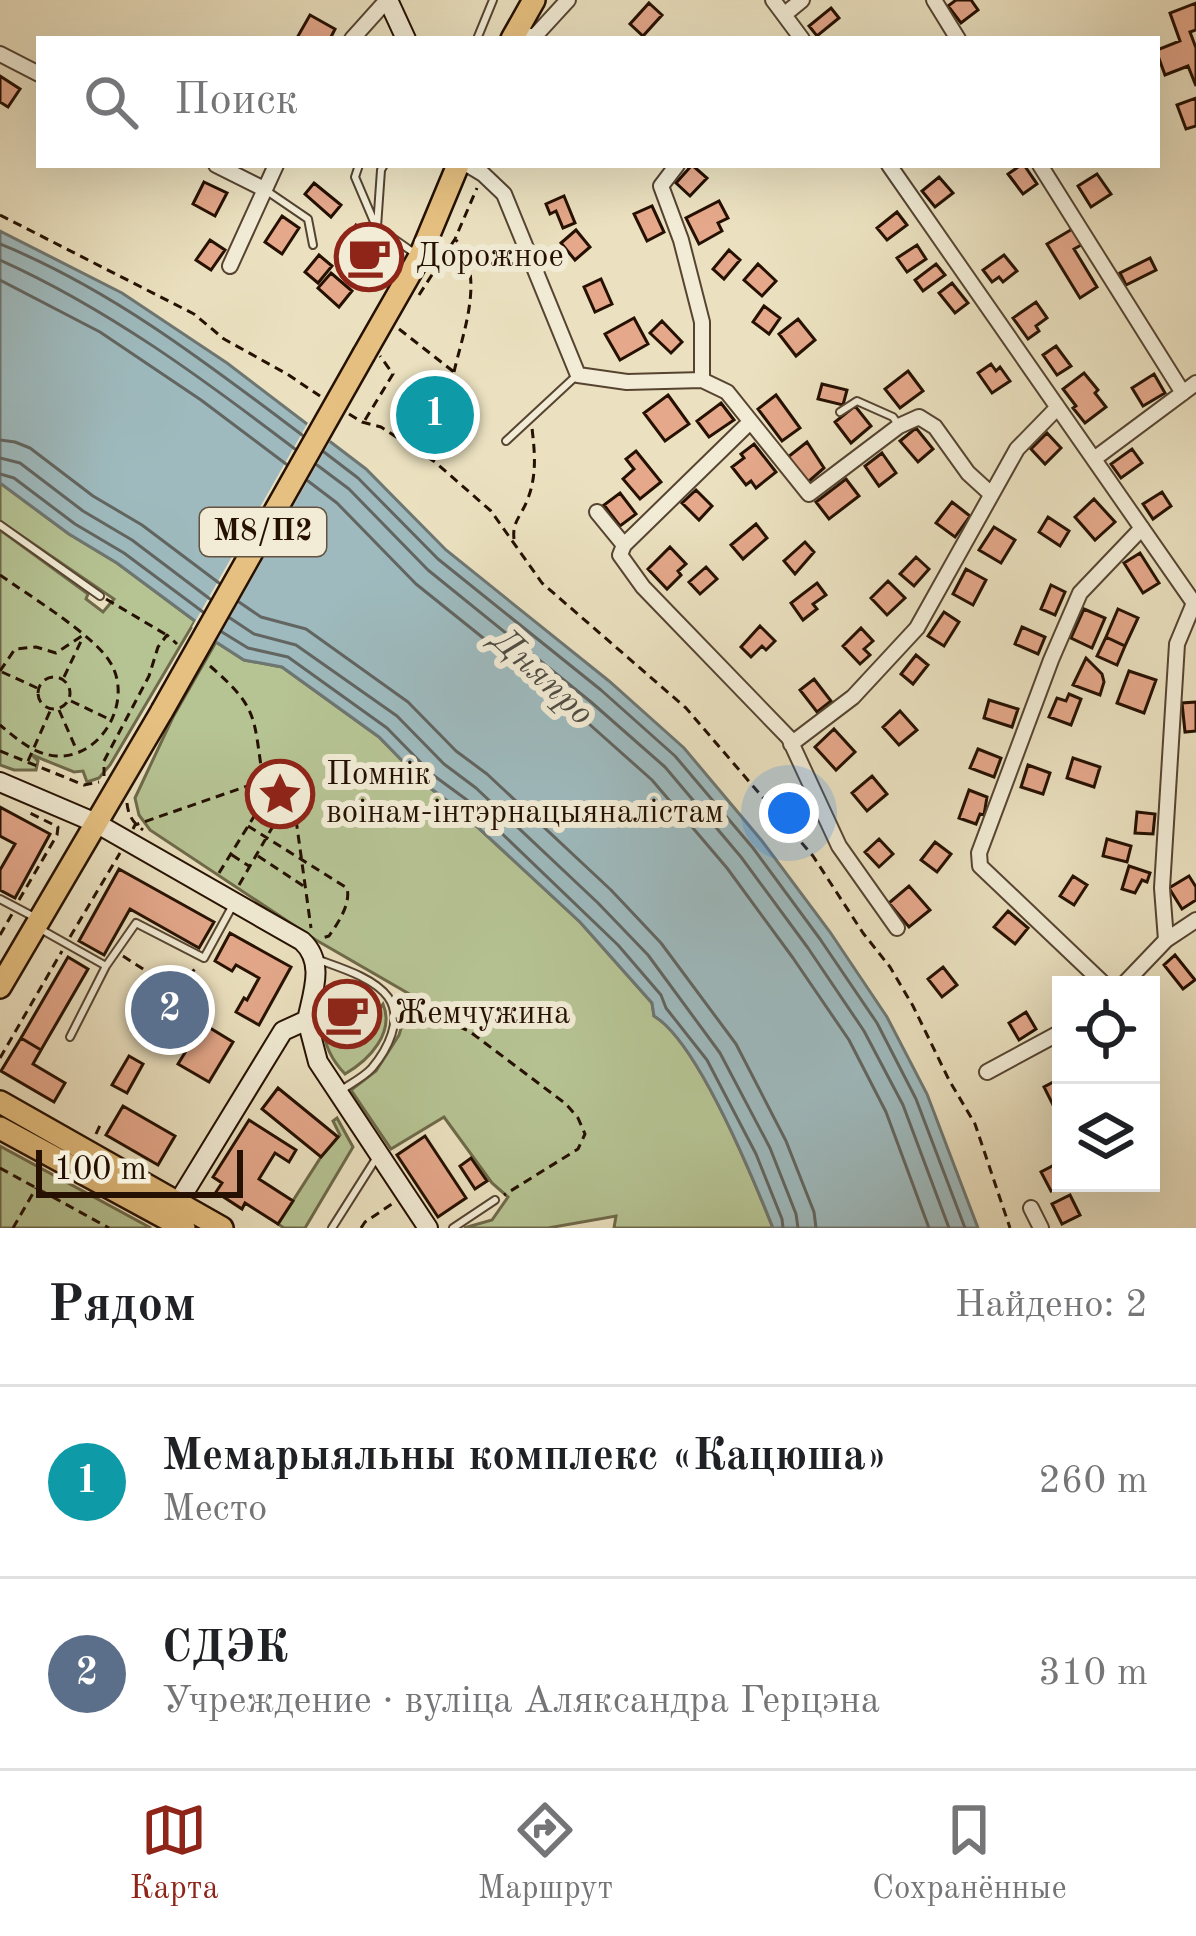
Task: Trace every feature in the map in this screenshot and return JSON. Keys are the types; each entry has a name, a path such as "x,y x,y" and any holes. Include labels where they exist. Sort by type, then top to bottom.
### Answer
{"main road":[{"path":"514,36 535,0"},
{"name":"М8/П2","path":"0,987 371,354 457,168"},
{"path":"0,1102 177,1216"},
{"path":"0,1128 177,1216 222,1228"}],"street":[{"path":"355,36 387,0 405,36"},
{"path":"535,36 568,0"},
{"path":"773,0 800,36"},
{"path":"779,36 802,0"},
{"path":"934,0 956,36"},
{"path":"0,53 36,72"},
{"path":"222,168 264,189"},
{"path":"230,266 274,168"},
{"path":"473,168 504,194 578,375 626,382 703,380 727,392 809,494 899,426 919,417 934,427 968,473 991,494"},
{"path":"675,168 662,186 702,322 703,380"},
{"path":"891,168 1195,604 1178,644 1162,889 1166,940"},
{"path":"1042,168 1190,388 1094,459"},
{"path":"791,744 853,697 917,628 1017,449 1057,408"},
{"path":"750,422 624,545 620,555 643,587 791,744 839,846 897,928"},
{"path":"597,512 624,545"},
{"path":"1096,976 980,866 979,853 1080,593 1142,528"},
{"path":"0,782 96,823 235,897 310,948 316,974 307,1020 318,1063 428,1228"},
{"path":"1132,976 1166,940 1196,920"},
{"path":"177,1216 283,1030 307,1020"},
{"path":"987,1072 1052,1038"},
{"path":"1031,1208 1041,1228"}],"lane":[{"path":"478,36 494,0"},
{"path":"358,168 355,177 376,227 420,256"},
{"path":"376,227 382,168"},
{"path":"264,189 308,219 313,245"},
{"path":"506,441 578,375"},
{"path":"840,412 857,401 893,417 899,426"},
{"path":"0,525 100,596"},
{"path":"70,1037 106,966 136,923 204,958 235,897"},
{"path":"0,899 106,966"},
{"path":"315,959 375,985 390,999 395,1015 390,1040 370,1071 337,1092"},
{"path":"332,1228 379,1154"},
{"path":"453,1228 495,1201"}],"path":[{"path":"0,215 194,314 224,340 330,402"},
{"path":"443,400 454,373 471,295 467,252 455,238"},
{"path":"398,328 454,373"},
{"path":"365,420 393,374 371,354"},
{"path":"346,412 381,427 436,462 491,511 542,583 686,708 813,856 913,1006 974,1124 1010,1228"},
{"path":"514,541 513,526 526,505 536,471 531,418"},
{"path":"0,575 84,635 113,664 117,689 114,721 78,754 57,756 34,750 0,724"},
{"path":"100,596 166,635"},
{"path":"38,688 0,671 15,649 36,647 56,653 84,635"},
{"path":"63,678 84,635"},
{"path":"69,701 70,688 63,678 51,676 38,688 40,701 55,709 78,754"},
{"path":"69,701 114,721"},
{"path":"27,762 55,709 69,701"},
{"path":"0,752 84,785 105,780 117,761"},
{"path":"104,761 105,780"},
{"path":"135,824 269,776 288,780 295,792 315,959"},
{"path":"259,782 253,799 267,816 284,815 294,805"},
{"path":"0,935 60,836 58,827 20,808"},
{"path":"215,879 258,810"},
{"path":"235,897 278,817"},
{"path":"248,826 347,888 349,900 329,936 322,938 311,930"},
{"path":"230,854 250,867"},
{"path":"257,854 305,887"},
{"path":"103,862 110,866"},
{"path":"116,951 166,984 188,976 204,958"},
{"path":"390,999 469,1031 578,1118 585,1134 578,1149 495,1201"},
{"path":"96,1134 101,1123"},
{"path":"0,1168 109,1228"},
{"path":"13,1228 36,1188"},
{"path":"362,1228 396,1201"}],"green space":[{"path":"0,483 195,621 110,765 99,778 87,782 83,771 74,772 32,755 38,761 36,770 0,765 0,530 88,594 86,599 103,612 114,599 0,521"},
{"path":"216,642 244,660 282,667 379,737 580,922 652,1003 654,1016 671,1031 706,1081 773,1228 614,1228 616,1216 548,1228 464,1228 492,1220 508,1197 492,1183 444,1117 391,1149 351,1090 376,1071 399,1035 411,995 316,940 150,830 139,815 135,798 173,717"},
{"path":"383,1004 386,1025 378,1045 345,1074 328,1049 325,1020 356,1041"},
{"path":"337,1118 353,1147 305,1228 284,1228 278,1224 340,1135 333,1121"},
{"path":"0,1146 151,1228 0,1228"}],"water":[{"name":"Дняпро","path":"0,231 122,293 227,363 366,469 446,550 684,748 762,841 887,1017 927,1094 978,1228 773,1228 706,1081 671,1031 654,1016 652,1003 580,922 379,737 282,667 244,660 216,642 117,563 0,483"}],"pier":[{"path":"310,419 333,436 213,647 192,627"}],"building":[{"path":"956,0 971,0 978,10 961,23 948,6"},
{"path":"649,3 662,15 643,36 630,24"},
{"path":"1196,3 1196,30 1190,32 1196,48 1196,86 1188,66 1165,75 1160,61 1160,49 1180,41 1170,13"},
{"path":"831,8 839,18 817,36 809,26"},
{"path":"310,15 335,29 332,36 298,36"},
{"path":"0,76 20,89 8,107 0,102"},
{"path":"1196,98 1196,126 1186,129 1177,105"},
{"path":"689,168 707,178 690,196 676,183"},
{"path":"1026,168 1037,184 1023,194 1008,174"},
{"path":"1097,174 1111,194 1091,207 1078,186"},
{"path":"939,177 953,193 935,207 922,191"},
{"path":"204,182 227,193 215,216 193,204"},
{"path":"314,183 341,205 331,217 305,194"},
{"path":"564,196 575,223 563,228 556,211 550,214 546,204"},
{"path":"719,201 728,218 718,223 722,231 699,244 686,218"},
{"path":"652,206 664,232 647,241 634,214"},
{"path":"897,212 907,225 887,240 877,228"},
{"path":"282,216 299,228 282,254 265,242"},
{"path":"356,225 383,243 362,279 340,267"},
{"path":"1074,228 1083,244 1074,249 1097,287 1080,298 1047,244"},
{"path":"576,230 590,247 575,260 561,243"},
{"path":"210,240 225,250 211,270 196,260"},
{"path":"917,245 926,259 907,272 897,258"},
{"path":"729,250 740,260 724,279 713,269"},
{"path":"319,255 332,266 318,283 305,272"},
{"path":"1004,255 1017,271 1003,282 999,277 992,282 983,270"},
{"path":"1150,258 1156,270 1126,285 1120,273"},
{"path":"758,264 776,281 762,296 744,280"},
{"path":"936,264 945,275 923,291 915,280"},
{"path":"331,273 352,291 339,307 318,288"},
{"path":"601,279 612,304 595,312 584,287"},
{"path":"952,283 968,303 955,313 939,293"},
{"path":"1036,302 1047,318 1028,339 1013,318"},
{"path":"764,306 780,318 769,334 753,322"},
{"path":"634,318 648,344 620,360 605,334"},
{"path":"798,319 815,340 796,356 779,334"},
{"path":"662,321 682,342 671,353 650,333"},
{"path":"1056,346 1071,366 1057,375 1043,355"},
{"path":"991,364 996,371 1000,367 1010,381 992,393 978,373"},
{"path":"908,371 923,391 900,408 885,389"},
{"path":"1084,373 1106,407 1085,423 1063,389"},
{"path":"1154,374 1165,393 1143,406 1132,388"},
{"path":"822,384 847,390 843,405 818,399"},
{"path":"668,395 689,424 665,441 644,413"},
{"path":"776,395 800,428 782,441 758,409"},
{"path":"721,403 734,420 709,437 697,421"},
{"path":"855,406 871,426 851,443 835,422"},
{"path":"916,428 933,449 918,462 900,441"},
{"path":"1047,433 1061,448 1045,464 1031,449"},
{"path":"807,442 824,468 808,482 788,457"},
{"path":"754,444 776,472 756,488 751,481 746,485 732,467"},
{"path":"1132,449 1142,463 1121,478 1111,464"},
{"path":"636,451 661,482 640,499 623,479 634,469 626,459"},
{"path":"882,453 896,473 879,486 865,466"},
{"path":"846,479 859,496 829,519 816,502"},
{"path":"696,490 712,506 699,520 682,503"},
{"path":"1162,492 1171,506 1153,519 1143,504"},
{"path":"620,493 636,514 620,526 604,505"},
{"path":"1094,499 1115,522 1095,540 1075,517"},
{"path":"952,502 970,516 955,537 936,523"},
{"path":"1048,517 1069,531 1060,546 1039,532"},
{"path":"756,524 767,538 743,559 731,545"},
{"path":"994,527 1015,540 1001,563 979,550"},
{"path":"805,542 814,552 795,574 784,561"},
{"path":"670,547 686,564 667,589 648,569"},
{"path":"1140,553 1159,583 1143,593 1124,563"},
{"path":"916,557 929,569 914,586 900,574"},
{"path":"706,567 717,579 700,594 689,582"},
{"path":"966,569 986,580 973,605 953,594"},
{"path":"888,581 905,598 887,615 871,598"},
{"path":"817,583 826,595 803,620 791,603"},
{"path":"1051,585 1065,592 1055,615 1041,609"},
{"path":"1084,609 1105,618 1092,648 1071,638"},
{"path":"1118,609 1138,618 1125,646 1106,637"},
{"path":"944,612 959,622 944,646 928,636"},
{"path":"760,626 775,641 751,657 741,647"},
{"path":"1022,627 1045,637 1038,654 1015,644"},
{"path":"861,628 873,641 864,649 870,655 860,664 843,646"},
{"path":"1106,637 1125,646 1117,665 1097,656"},
{"path":"916,655 928,665 913,684 901,674"},
{"path":"1086,658 1102,674 1100,695 1073,685"},
{"path":"1129,671 1156,680 1144,713 1117,703"},
{"path":"814,679 831,701 817,712 800,690"},
{"path":"1069,694 1081,699 1071,725 1049,717 1057,698 1066,701"},
{"path":"989,700 1018,709 1012,727 984,718"},
{"path":"1196,702 1196,731 1185,732 1182,703"},
{"path":"900,711 917,730 899,745 883,727"},
{"path":"834,729 855,752 836,770 815,747"},
{"path":"978,749 1001,758 994,777 970,768"},
{"path":"1073,758 1100,767 1094,787 1067,778"},
{"path":"1028,765 1050,773 1043,794 1021,787"},
{"path":"872,776 887,794 867,811 852,793"},
{"path":"969,790 987,797 984,815 980,814 976,824 959,818"},
{"path":"0,807 50,834 15,898 0,890 0,870 15,844 0,836"},
{"path":"1137,812 1155,814 1153,834 1135,833"},
{"path":"879,839 893,854 879,867 865,852"},
{"path":"1107,839 1131,846 1127,862 1103,856"},
{"path":"935,842 951,854 937,872 921,860"},
{"path":"1129,866 1150,873 1135,893 1122,889"},
{"path":"119,869 214,922 199,948 130,909 104,955 79,941"},
{"path":"1073,876 1087,885 1074,905 1060,896"},
{"path":"1189,876 1196,887 1196,900 1182,909 1169,888"},
{"path":"909,886 930,910 909,927 889,903"},
{"path":"1008,911 1028,928 1015,944 994,927"},
{"path":"230,933 291,967 259,1025 236,1012 259,978 236,965 232,971 215,961"},
{"path":"1175,955 1195,980 1183,989 1164,965"},
{"path":"68,957 88,969 41,1050 21,1038"},
{"path":"943,967 957,985 942,997 928,979"},
{"name":"Жемчужина","path":"344,992 368,1008 349,1036 325,1020"},
{"path":"164,1000 233,1042 209,1082 178,1064 186,1051 148,1027"},
{"path":"1026,1012 1036,1029 1019,1040 1009,1023"},
{"path":"21,1038 41,1050 33,1064 65,1083 54,1102 1,1071"},
{"path":"129,1056 143,1064 127,1093 112,1085"},
{"path":"278,1088 338,1137 321,1157 262,1109"},
{"path":"123,1106 175,1136 158,1165 106,1135"},
{"path":"249,1120 296,1150 289,1162 275,1153 259,1179 293,1201 278,1224 216,1192 222,1183 213,1177"},
{"path":"425,1136 466,1198 438,1217 397,1155"},
{"path":"471,1158 487,1181 475,1189 460,1166"},
{"path":"1052,1166 1052,1190 1051,1191 1041,1172"},
{"path":"1070,1195 1080,1215 1062,1224 1052,1204"}],"place":[{"name":"Дорожное","path":"369,257"},
{"name":"Мемарыяльны комплекс «Кацюша»","path":"435,415"},
{"name":"Помнік воінам-інтэрнацыяналістам","path":"280,794"},
{"name":"СДЭК","path":"170,1010"},
{"name":"Жемчужина","path":"347,1014"}]}
